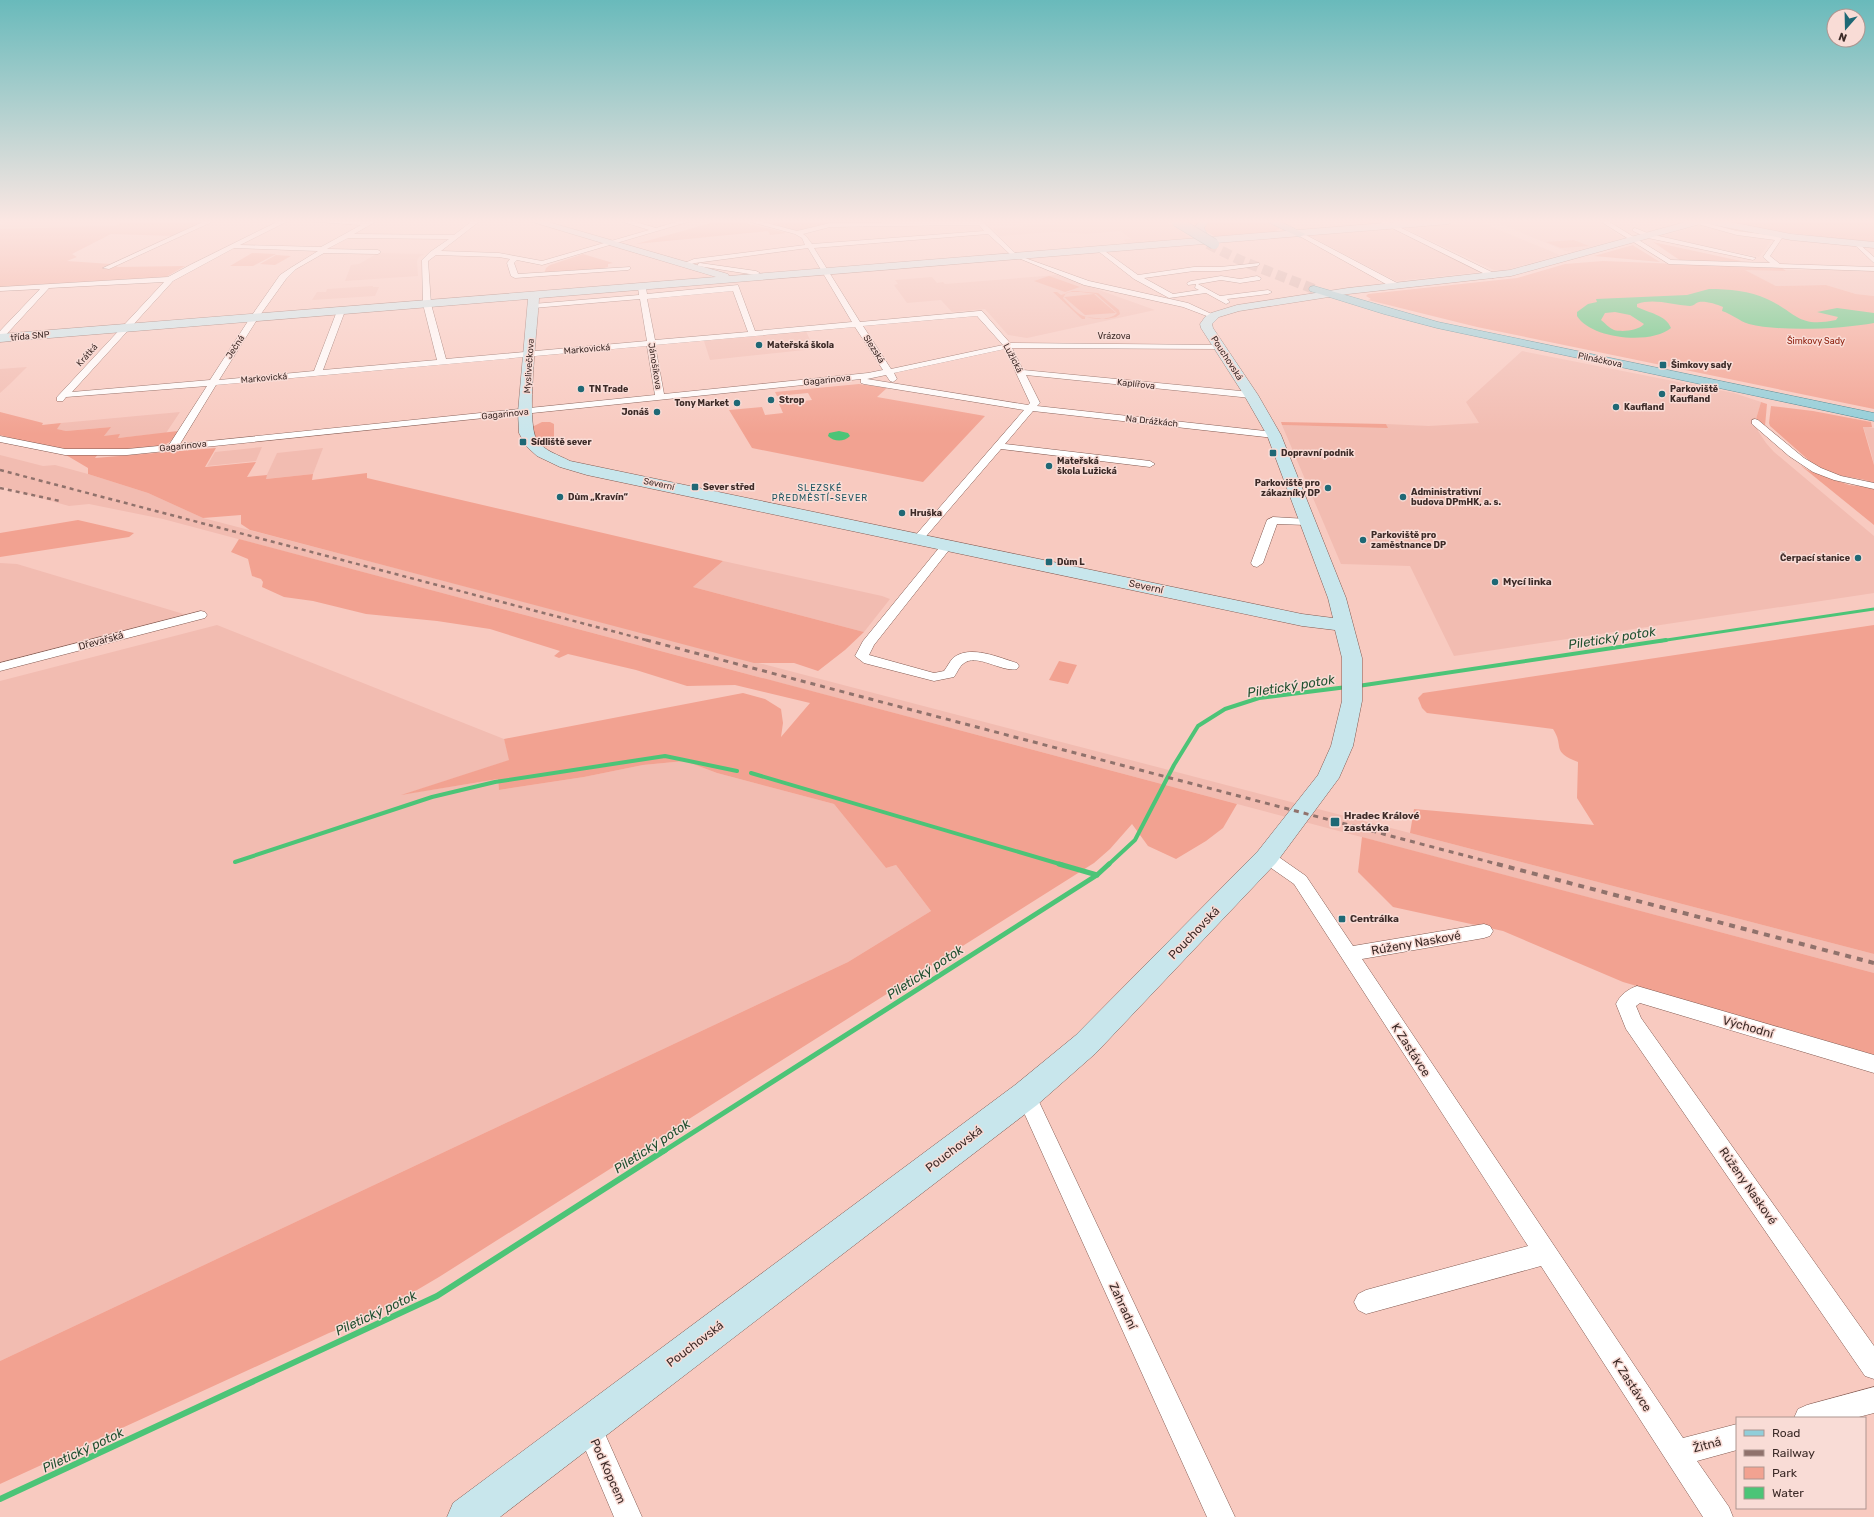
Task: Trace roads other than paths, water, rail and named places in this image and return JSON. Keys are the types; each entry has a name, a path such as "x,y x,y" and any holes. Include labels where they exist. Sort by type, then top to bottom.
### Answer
{"main road":[{"name":"Pilnáčkova","path":"1327,292 1465,327 1874,411"},
{"name":"Pilnáčkova","path":"1327,292 1437,325 1874,417"}],"street":[{"path":"0,337 42,292"},
{"name":"Krátká","path":"64,395 158,292"},
{"name":"Ječná","path":"172,448 254,318 273,292"},
{"path":"426,292 427,304 442,362"},
{"name":"třída SNP","path":"0,337 427,304 521,292"},
{"name":"Myslivečkova","path":"525,412 535,292"},
{"name":"třída SNP","path":"631,292 642,292"},
{"name":"Jánošíkova","path":"642,292 660,398"},
{"path":"737,292 752,333"},
{"name":"Slezská","path":"838,292 857,324 899,386"},
{"path":"1136,292 1170,298 1203,292"},
{"path":"1160,292 1170,298 1212,316 1237,308 1320,292"},
{"path":"1208,292 1223,300 1262,292"},
{"path":"318,373 341,311"},
{"name":"Markovická","path":"64,395 57,402 213,383 979,313"},
{"name":"Lužická","path":"979,313 1008,346 1035,403 1031,408"},
{"name":"Pouchovská","path":"467,1517 1026,1095 1086,1044 1267,857 1328,778 1342,746 1352,701 1353,669 1345,625 1337,598 1274,435 1252,395 1206,326 1212,316"},
{"name":"Vrázova","path":"1008,346 1219,347"},
{"name":"Gagarinova","path":"0,439 65,452 127,452 172,448 889,373 1008,346"},
{"name":"Kaplířova","path":"1021,372 1252,395"},
{"path":"839,379 899,386 1031,408"},
{"path":"918,539 1031,408"},
{"name":"Na Drážkách","path":"1031,408 1274,435"},
{"name":"Severní","path":"525,412 526,433 531,443 542,453 565,464 1302,620 1345,625"},
{"path":"1755,422 1805,463 1817,470 1838,478 1874,486"},
{"path":"998,446 1150,464"},
{"path":"1257,563 1272,520 1307,522"},
{"path":"947,545 868,644 862,656 869,660 934,677 949,674 958,661 964,658 979,658 1012,666"},
{"name":"Dřevařská","path":"0,667 201,615"},
{"name":"K Zastávce","path":"1267,857 1300,880 1719,1517"},
{"name":"Rúženy Naskové","path":"1348,954 1484,931"},
{"name":"Východní","path":"1625,1004 1636,994 1874,1064"},
{"name":"Růženy Naskové","path":"1625,1004 1633,1023 1874,1367"},
{"name":"Zahradní","path":"1026,1095 1221,1517"},
{"path":"1366,1302 1545,1253"},
{"path":"1811,1417 1874,1400"},
{"name":"Pod Kopcem","path":"588,1425 628,1517"},
{"name":"Žitná","path":"1678,1453 1736,1437"}],"water":[{"path":"1699,292 1743,292 1767,299 1805,321 1823,322 1836,320 1838,317 1817,312 1837,308 1874,313 1874,323 1845,327 1811,329 1777,328 1745,323 1722,311 1723,307 1711,303 1699,302 1693,306 1690,306 1663,302 1643,302 1637,304 1637,307 1661,317 1669,324 1671,328 1650,337 1622,337 1595,330 1584,324 1577,316 1577,312 1588,304 1597,302 1596,299 1687,295","holes":["1615,312 1630,315 1644,324 1634,330 1617,331 1610,328 1601,320 1605,313"]},
{"path":"839,431 848,433 850,436 839,440 828,436 829,433"}],"waterway":[{"name":"Piletický potok","path":"1660,641 1874,609"},
{"name":"Piletický potok","path":"1358,686 1666,640"},
{"name":"Piletický potok","path":"1108,865 1135,840 1174,765 1198,726 1225,709 1259,698 1347,687"},
{"path":"235,862 432,797 495,782 665,756 737,771"},
{"path":"751,773 1063,865"},
{"path":"1059,864 1097,875"},
{"name":"Piletický potok","path":"1097,875 1109,864"},
{"name":"Piletický potok","path":"664,1151 1097,875"},
{"name":"Piletický potok","path":"0,1499 437,1296 665,1150"}],"railway":[{"path":"0,470 650,641"},
{"path":"0,488 60,501"},
{"path":"646,640 1501,865"},
{"path":"1497,864 1874,963"}],"place":[{"name":"Mateřská škola","path":"759,345"},
{"name":"Šimkovy sady","path":"1663,365"},
{"name":"TN Trade","path":"581,389"},
{"name":"Parkoviště Kaufland","path":"1662,394"},
{"name":"Strop","path":"771,400"},
{"name":"Tony Market","path":"737,403"},
{"name":"Kaufland","path":"1616,407"},
{"name":"Jonáš","path":"657,412"},
{"name":"Sídliště sever","path":"523,442"},
{"name":"Dopravní podnik","path":"1273,453"},
{"name":"Mateřská škola Lužická","path":"1049,466"},
{"name":"Sever střed","path":"695,487"},
{"name":"Parkoviště pro zákazníky DP","path":"1328,488"},
{"name":"Dům „Kravín“","path":"560,497"},
{"name":"Administrativní budova DPmHK, a. s.","path":"1403,497"},
{"name":"Hruška","path":"902,513"},
{"name":"Parkoviště pro zaměstnance DP","path":"1363,540"},
{"name":"Čerpací stanice","path":"1858,558"},
{"name":"Dům L","path":"1049,562"},
{"name":"Mycí linka","path":"1495,582"},
{"name":"Hradec Králové zastávka","path":"1335,822"},
{"name":"Centrálka","path":"1342,919"}],"district":[{"name":"SLEZSKÉ PŘEDMĚSTÍ-SEVER","path":"820,494"}],"park label":[{"name":"Šimkovy Sady","path":"1816,341"}]}
